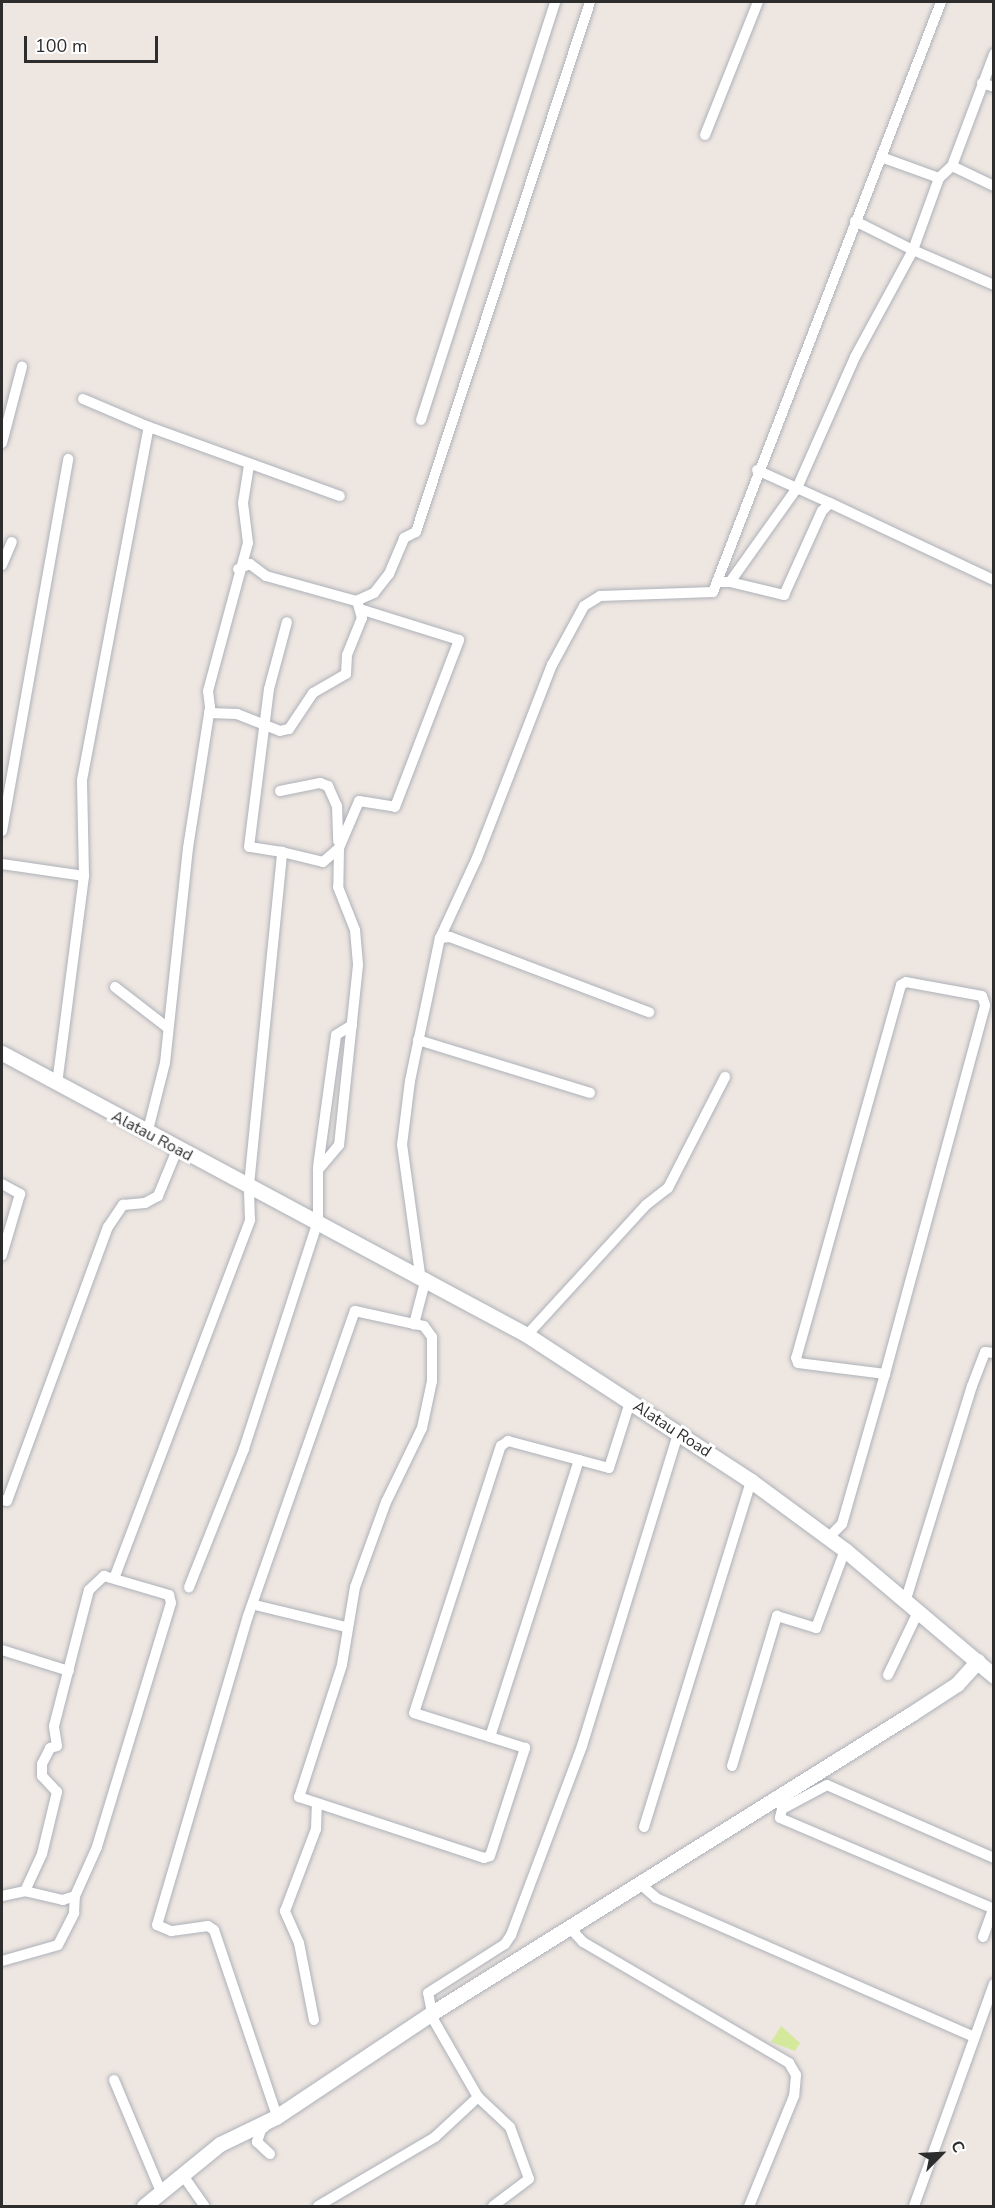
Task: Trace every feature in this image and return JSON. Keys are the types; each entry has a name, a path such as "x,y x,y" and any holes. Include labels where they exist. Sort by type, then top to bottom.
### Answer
{"main road":[{"name":"Alatau Road","path":"2,1053 147,1134 419,1274 528,1335 751,1481 845,1550 919,1610"},
{"path":"919,1610 993,1676"},
{"path":"144,2206 220,2144 277,2116 568,1927 911,1714 957,1684 978,1661"}],"street":[{"path":"420,420 555,2"},
{"path":"209,713 237,714 280,731 289,729 313,693 346,674 358,605 374,593 389,574 404,538 416,532 590,2"},
{"path":"705,135 758,2"},
{"path":"414,1324 419,1274 402,1145 418,1040 440,938 477,858 552,665 584,606 600,596 713,592 757,470 942,2"},
{"path":"730,582 797,488 855,357 913,250 939,178 952,166 993,54"},
{"path":"982,83 993,87"},
{"path":"881,157 939,178"},
{"path":"952,166 993,186"},
{"path":"855,221 913,250 993,285"},
{"path":"2,443 22,367"},
{"path":"83,399 249,466 340,496"},
{"path":"57,1084 84,876 82,780 149,427"},
{"path":"2,831 68,459"},
{"path":"147,1134 158,1105 188,848 209,713 208,691 238,569 248,543 243,503 249,466"},
{"path":"757,470 993,580"},
{"path":"717,582 730,582 784,595 822,511 830,503"},
{"path":"2,565 12,542"},
{"path":"238,569 250,564 266,576 459,640 395,807 359,801 351,809 339,848 323,862 249,847 264,724 287,622"},
{"path":"280,790 320,783 328,786 337,806 338,887 355,930 358,965 339,1145 318,1170"},
{"path":"115,1576 250,1220 249,1185 282,852"},
{"path":"2,864 84,876"},
{"path":"440,938 450,937 649,1012"},
{"path":"885,1374 798,1363 796,1354 901,985 912,982 993,998"},
{"path":"115,987 168,1028"},
{"path":"828,1538 842,1524 885,1374 985,1005 982,996"},
{"path":"189,1587 244,1449 311,1218 336,1035 352,1025"},
{"path":"418,1040 590,1093"},
{"path":"528,1335 646,1205 668,1188 725,1077"},
{"path":"2,1500 7,1501 108,1227 123,1205 146,1203 158,1196 177,1150"},
{"path":"2,1184 20,1194 2,1255"},
{"path":"270,2154 257,2142 261,2130 277,2116 214,1930 208,1926 171,1931 157,1925 168,1876 255,1605 355,1311 423,1326 432,1336 432,1381 422,1428 382,1511 354,1587 346,1627 342,1665 299,1797 317,1804 490,1856 525,1748 414,1713 501,1446 508,1441 609,1468 630,1402"},
{"path":"906,1599 931,1532 972,1386 985,1352 993,1353"},
{"path":"493,2206 529,2179 510,2127 478,2097 431,2014 428,1993 505,1944 511,1935 582,1746 678,1432"},
{"path":"490,1737 579,1460"},
{"path":"644,1827 751,1481"},
{"path":"732,1766 777,1616 816,1628 845,1550"},
{"path":"3,1956 58,1945 74,1913 75,1896 97,1847 171,1603 169,1595 115,1576 95,1580 89,1590 54,1726 57,1746 50,1748 42,1764 42,1776 57,1792 42,1854 25,1891"},
{"path":"255,1605 346,1627"},
{"path":"888,1675 919,1610"},
{"path":"2,1650 69,1671"},
{"path":"983,1937 993,1909 780,1818 782,1809 827,1785 993,1858"},
{"path":"314,2020 299,1943 285,1911 316,1830 317,1804"},
{"path":"639,1883 656,1898 974,2037"},
{"path":"2,1896 25,1891 63,1900 75,1896"},
{"path":"568,1927 583,1942 789,2063 796,2075 794,2096 749,2206"},
{"path":"914,2206 993,1984"},
{"path":"114,2080 161,2192"},
{"path":"318,2206 435,2137 478,2097"},
{"path":"182,2174 204,2206"}],"green space":[{"path":"781,2026 800,2043 795,2051 771,2042"}]}
